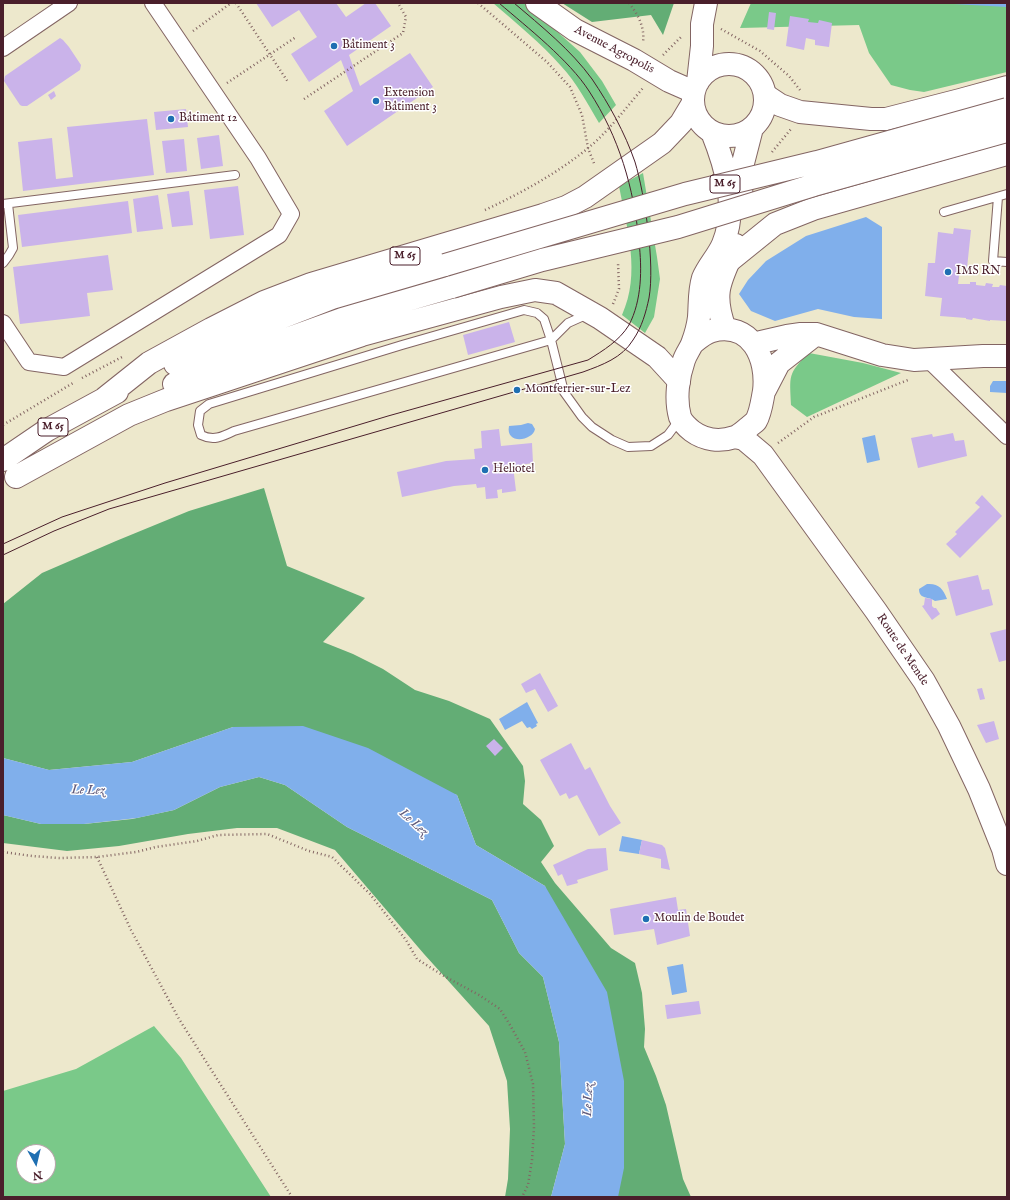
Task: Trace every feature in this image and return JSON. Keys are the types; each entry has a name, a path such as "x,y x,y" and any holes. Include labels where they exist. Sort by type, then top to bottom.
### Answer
{"main road":[{"name":"Avenue Agropolis","path":"537,3 575,30 634,60 669,81 695,92"},
{"path":"695,92 705,72 726,64 737,65 747,69 756,76 762,85 765,95 765,108 760,119 752,128 745,133 733,136 720,135 712,132 701,123 697,117 695,92 701,64 702,24 706,3"},
{"path":"703,32 717,56 726,64"},
{"path":"765,95 780,105 800,112 871,119 886,119 1007,86"},
{"name":"M 65","path":"105,398 149,363 211,328 264,302 311,284 543,214 585,197 662,143 681,123 695,92"},
{"name":"M 65","path":"3,460 47,430 105,398 231,337 332,298 685,194 817,162 1007,109"},
{"path":"725,329 721,319 717,298 720,283 738,237 741,218 742,168 752,128"},
{"name":"M 65","path":"10,482 155,392 242,355 334,322 542,260 678,227 814,185 1007,131"},
{"path":"712,132 723,159 727,178 730,206 728,227 722,245 703,278 698,319 692,344 684,359 679,381 678,396 680,418 687,427 698,436 710,440 735,437 744,439 763,455"},
{"path":"728,262 774,224 782,220 813,209 1007,154"},
{"name":"M 65","path":"10,482 129,415 166,400 362,336 500,297 535,290 556,293 590,312 657,357 679,381"},
{"path":"692,344 702,335 711,331 725,329 736,330 746,335 760,355 765,381 762,406 756,421 735,437"},
{"path":"755,346 760,342 781,337 801,334 816,334 882,355 922,360 1007,356"},
{"path":"764,392 779,363 816,334"},
{"path":"756,421 763,455"},
{"name":"Route de Mende","path":"763,455 876,611 924,681 949,726 979,789 1003,849 1007,864"}],"street":[{"path":"3,48 69,3"},
{"path":"3,323 29,362 64,367 279,235 290,214 276,187 258,158 153,3"},
{"path":"922,360 1007,436"}],"lane":[{"path":"3,263 13,248 5,204 235,175"},
{"path":"944,212 1007,194"},
{"path":"998,197 993,261 1007,262"},
{"path":"590,312 568,323 552,340 234,431 220,438 208,439 201,436 198,425 200,411 209,404 395,347 524,310 537,313 544,319 552,340 564,392 592,427 612,440 628,447 651,446 668,435 680,418"}],"path":[{"path":"179,41 231,3"},
{"path":"236,3 288,82"},
{"path":"304,99 403,33 406,17 398,3"},
{"path":"478,3 547,62 570,87 582,115 588,148 616,120 647,84"},
{"path":"629,3 636,11 644,32 640,51 634,60"},
{"path":"661,59 664,54 703,32 760,51 789,76 801,92"},
{"path":"213,91 296,37"},
{"path":"763,455 814,417 911,378 922,360"},
{"path":"3,852 39,857 97,857 136,852 156,847 197,841 218,835 267,834 309,851 332,857 370,894 406,940 417,959 500,1009 510,1025 525,1052 533,1084 534,1127 532,1160 528,1185 522,1197"},
{"path":"97,857 131,930 179,1020 292,1197"}],"green space":[{"path":"493,3 525,3 580,52 602,81 616,105 599,123 577,86 561,66 537,41"},
{"path":"562,3 674,3 663,35 651,15 592,22"},
{"path":"751,3 1007,3 1007,72 924,92 891,85 869,53 859,25 740,28"},
{"path":"643,173 660,279 654,317 645,333 622,315 628,299 632,267 631,251 619,186"},
{"path":"809,353 863,363 901,373 807,417 791,405 790,381 793,371"},
{"path":"264,488 287,566 365,598 323,642 353,654 383,669 415,690 449,701 490,719 523,766 525,781 523,804 541,820 554,846 541,862 555,883 611,948 635,963 642,993 645,1029 644,1047 666,1105 683,1179 691,1197 618,1197 545,886 476,845 457,795 233,727 132,762 49,770 3,758 3,604 42,573 189,511"},
{"path":"259,777 285,785 347,827 492,900 519,953 543,977 559,1042 565,1144 551,1197 505,1197 508,1179 510,1129 507,1081 489,1026 424,954 335,850 277,828 237,828 188,834 119,846 67,851 3,843 3,815 41,824 84,824 132,819 174,810 220,787"},
{"path":"154,1026 181,1058 271,1197 3,1197 3,1091 76,1069"}],"water":[{"path":"936,3 1007,3 1007,7"},
{"path":"866,217 882,227 882,319 854,317 818,309 775,321 751,311 739,294 748,280 766,261 806,236"},
{"path":"993,381 1007,381 1007,393 990,392 990,386"},
{"path":"528,423 532,424 535,429 530,436 520,439 511,436 509,426"},
{"path":"875,435 880,460 867,463 862,438"},
{"path":"927,584 934,584 940,587 947,599 935,601 922,596 919,589"},
{"path":"527,702 538,723 536,724 537,726 532,729 530,727 527,728 522,721 505,730 499,719"},
{"name":"Le Lez","path":"303,726 368,748 457,795 476,845 545,886 607,992 624,1081 624,1168 618,1197 551,1197 565,1144 559,1042 543,977 519,953 492,900 347,827 285,785 259,777 220,787 174,810 137,818 84,824 41,824 3,815 3,758 49,770 132,762 233,727"},
{"path":"622,836 642,840 639,854 619,851"},
{"path":"683,964 687,992 672,995 667,967"}],"building":[{"path":"256,3 336,3 346,17 366,3 375,3 391,26 349,55 360,86 410,53 433,87 347,146 324,111 353,91 341,60 309,82 291,54 317,37 299,10 272,27"},
{"path":"769,12 776,13 774,30 767,29"},
{"path":"790,16 809,19 808,22 818,23 819,20 832,23 829,47 815,45 815,40 806,38 804,50 786,46"},
{"path":"60,38 69,47 81,65 80,70 27,106 20,105 4,81 5,76"},
{"path":"54,91 56,96 51,100 48,95"},
{"name":"Bâtiment 12","path":"186,109 188,127 156,130 154,112"},
{"path":"147,119 154,175 23,191 18,142 52,138 56,179 73,177 67,127"},
{"path":"219,135 223,166 201,169 197,138"},
{"path":"184,139 187,171 166,173 162,141"},
{"path":"238,186 244,235 210,239 204,190"},
{"path":"189,191 193,225 172,227 167,194"},
{"path":"158,195 163,229 137,232 133,199"},
{"path":"128,201 132,233 22,247 18,215"},
{"path":"954,228 971,230 967,268 960,268 958,284 970,284 970,282 976,282 976,285 985,286 986,283 993,284 992,287 999,287 1000,285 1007,286 1007,321 990,321 973,318 972,320 966,318 940,316 942,298 925,296 928,263 935,263 938,232 953,234"},
{"path":"108,255 113,290 87,293 90,316 20,324 13,267"},
{"path":"509,322 515,342 468,355 463,335"},
{"path":"499,429 501,446 532,443 533,463 513,466 516,491 502,493 502,489 497,490 498,498 486,499 485,487 477,488 476,484 454,486 402,497 397,472 446,461 475,459 474,449 482,448 481,431"},
{"path":"953,433 955,441 964,440 967,456 918,468 911,438 932,434 933,437"},
{"path":"982,495 1002,516 960,558 946,544 957,534 955,532 980,507 975,503"},
{"path":"978,575 982,590 989,589 993,605 956,616 947,582"},
{"path":"925,598 932,599 932,606 936,608 940,614 932,620 922,606 924,605"},
{"path":"1007,629 1007,660 999,662 990,633"},
{"path":"540,673 558,706 548,712 535,689 526,693 521,684"},
{"path":"982,688 985,699 980,700 977,689"},
{"path":"994,721 999,739 986,743 977,725"},
{"path":"494,739 503,748 495,756 486,746"},
{"path":"571,743 585,770 590,767 610,806 621,823 599,836 577,795 569,799 566,793 560,796 540,760"},
{"path":"642,840 662,845 665,848 670,870 661,868 661,859 639,854"},
{"path":"606,848 608,870 577,880 578,883 567,886 562,874 558,876 553,865 588,849"},
{"name":"Moulin de Boudet","path":"676,897 678,910 686,909 690,936 657,945 654,929 614,935 610,909"},
{"path":"699,1001 701,1014 667,1019 665,1005"}],"tram line":[{"path":"3,544 62,517 165,483 388,416 588,360 621,336 629,325 639,295 641,263 637,222 633,202 629,183 617,145 600,108 581,79 559,56 499,3"},
{"path":"3,555 54,531 109,509 583,372 597,367 623,352 639,330 649,298 651,284 648,230 639,176 635,162 616,119 584,68 565,48 514,3"}],"place":[{"name":"Bâtiment 3","path":"334,46"},
{"name":"Extension Bâtiment 3","path":"376,101"},
{"name":"Bâtiment 12","path":"171,119"},
{"name":"IMS RN","path":"948,272"},
{"name":"Montferrier-sur-Lez","path":"517,390"},
{"name":"Heliotel","path":"485,470"},
{"name":"Moulin de Boudet","path":"646,919"}]}
